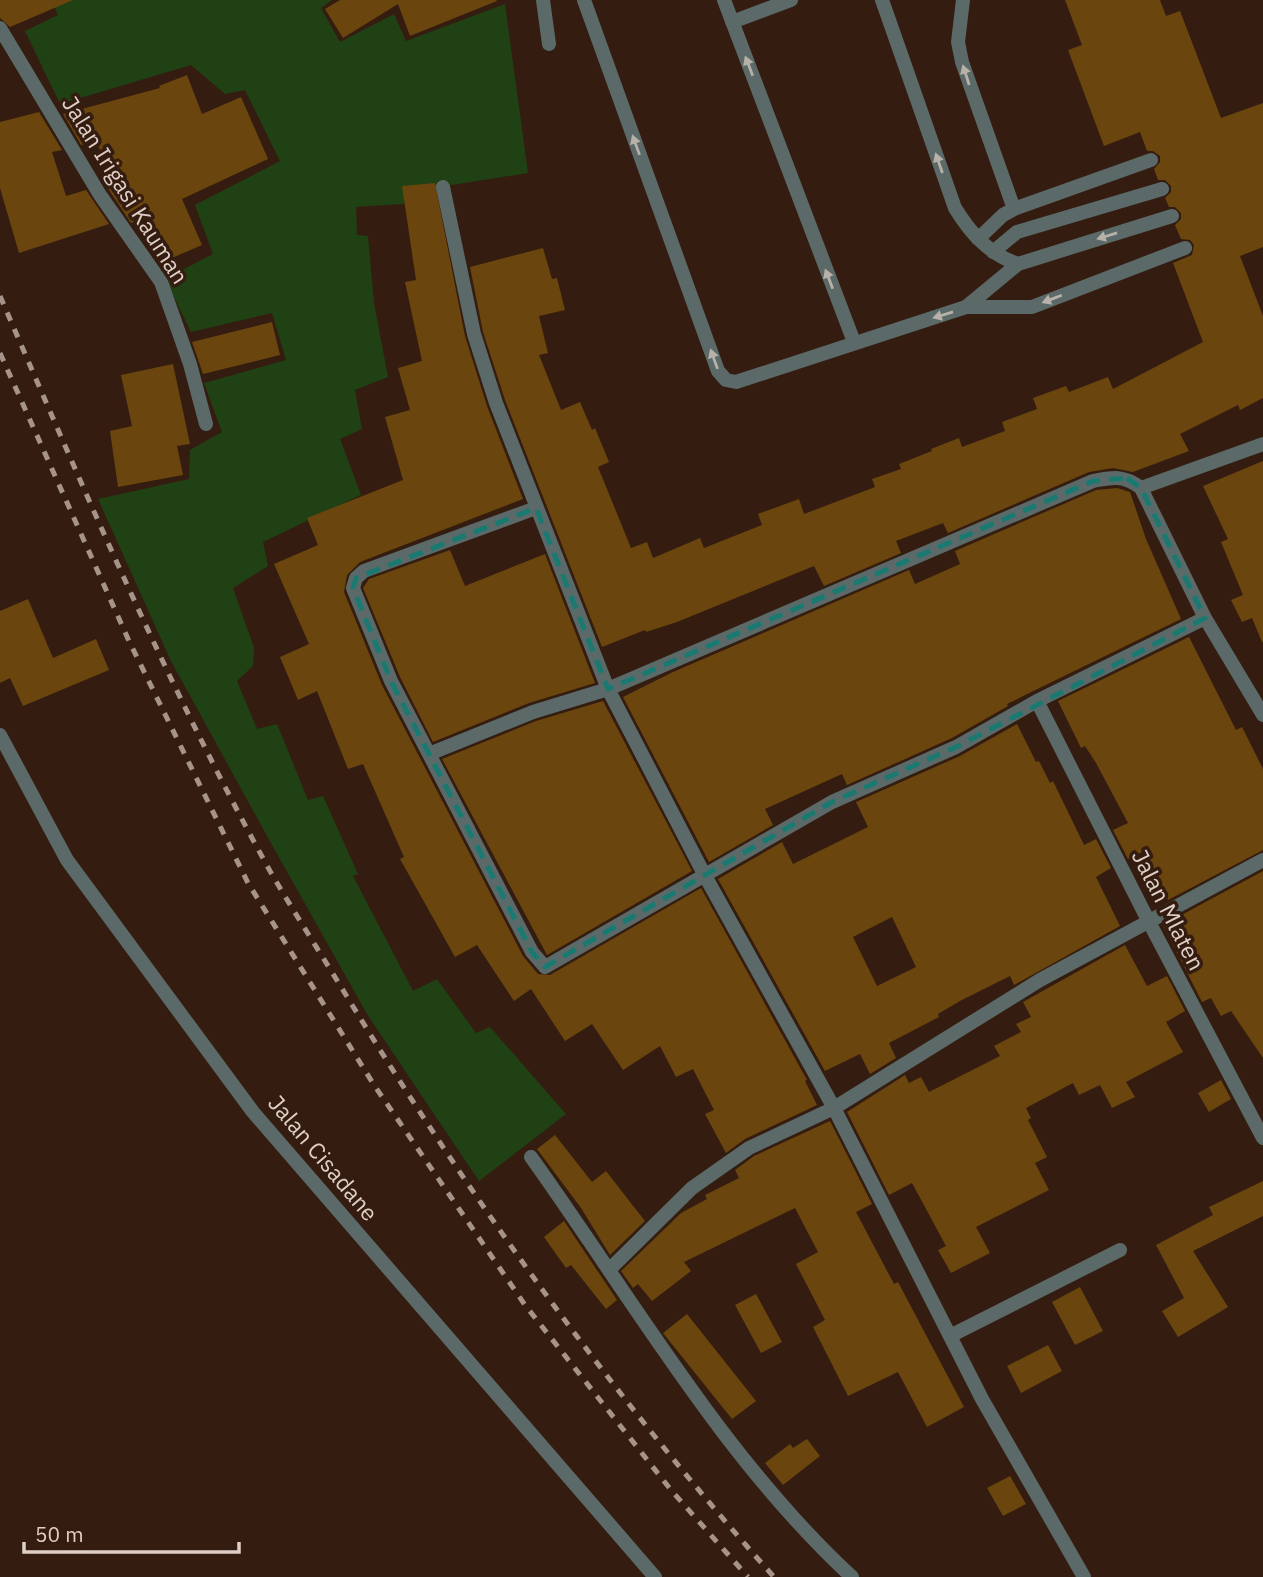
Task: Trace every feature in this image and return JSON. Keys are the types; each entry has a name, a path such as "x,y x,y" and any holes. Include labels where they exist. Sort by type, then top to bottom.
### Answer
{"street":[{"path":"543,0 549,44"},
{"path":"584,0 718,371 726,380 736,382 966,307 1032,307 1185,248"},
{"path":"724,0 854,342"},
{"path":"732,22 791,0"},
{"path":"882,0 955,208 978,239 993,252 1018,264"},
{"path":"963,0 958,42 962,62 1014,209"},
{"name":"Jalan Irigasi Kauman","path":"0,28 100,195 161,282 190,364 206,424"},
{"path":"978,239 1003,215 1014,209 1151,160"},
{"path":"443,187 474,334 536,508 608,689 704,874 834,1108 1017,1464 1072,1552 1084,1577"},
{"path":"993,252 1017,232 1162,189"},
{"path":"966,307 1018,264 1172,216"},
{"path":"1141,488 1263,444"},
{"path":"429,754 533,712 608,689 1093,481 1114,477 1127,478 1141,488 1205,618 1263,715"},
{"path":"536,508 365,571 356,578 353,588 369,631 429,754 532,952 545,967 832,802 956,747 1037,701 1205,618"},
{"name":"Jalan Mlaten","path":"1037,701 1263,1138"},
{"name":"Jalan Cisadane","path":"0,735 67,860 253,1112 655,1577"},
{"path":"611,1268 692,1188 750,1148 834,1108 1040,980 1263,860"},
{"path":"531,1157 611,1268 689,1385 779,1504 807,1536 852,1577"},
{"path":"950,1336 1119,1250"}],"highlighted area":[{"path":"1127,478 1141,488 1205,618 956,747 832,802 545,967 532,952 391,681 353,588 356,578 536,508 608,689 1093,481"}],"green space":[{"path":"52,0 332,0 321,8 340,42 394,14 406,41 505,4 528,173 445,186 437,193 416,202 356,207 357,235 368,236 374,303 388,377 355,390 362,429 340,439 361,495 263,542 268,566 233,588 254,648 253,666 237,681 257,729 277,724 308,800 323,796 358,874 353,876 413,991 437,979 476,1033 490,1027 566,1114 479,1181 367,1014 267,836 171,661 98,499 189,479 190,450 222,432 204,383 286,360 272,313 191,332 165,279 213,254 195,205 280,161 245,90 225,94 191,65 60,104 25,31 58,15"}],"building":[{"path":"0,0 73,0 10,27 0,18"},
{"path":"340,0 497,1 410,36 398,4 343,38 325,9"},
{"path":"1065,0 1160,0 1166,16 1180,11 1221,118 1263,103 1263,247 1240,256 1263,316 1263,398 1240,410 1238,405 1180,434 1189,451 1133,472 1113,468 1089,472 948,533 943,523 896,541 901,553 824,586 814,566 677,622 646,632 645,630 602,647 505,400 483,332 470,267 543,248 552,279 557,278 565,310 539,316 548,353 539,355 561,410 580,402 592,430 595,428 609,462 598,467 631,548 647,542 653,558 700,538 704,548 762,525 758,514 799,499 804,514 875,487 872,479 901,469 899,464 932,451 931,449 959,438 962,447 1005,431 1002,422 1037,409 1033,398 1066,386 1069,392 1108,377 1113,389 1203,342 1173,263 1192,255 1194,245 1190,240 1181,239 1175,225 1181,219 1181,213 1175,207 1169,207 1165,198 1171,192 1171,186 1165,180 1158,180 1154,169 1160,162 1160,156 1153,151 1147,151 1140,132 1104,146 1068,50 1082,45"},
{"path":"187,75 202,114 241,97 268,159 182,199 202,245 165,261 145,217 131,223 105,184 114,181 96,141 81,145 63,114 160,88 159,86"},
{"path":"39,112 62,150 52,152 66,196 86,190 109,224 19,253 0,188 0,122"},
{"path":"435,183 465,336 487,406 523,499 360,562 347,575 344,592 382,685 523,956 538,974 550,975 701,888 807,1080 805,1081 817,1105 745,1139 726,1153 705,1114 714,1110 693,1069 676,1077 660,1046 623,1070 592,1024 565,1041 531,989 514,1001 477,945 455,957 400,859 404,857 363,764 348,769 317,691 298,700 280,657 309,644 274,564 318,545 307,518 403,480 385,417 410,410 398,368 422,361 405,282 416,280 402,186"},
{"path":"272,322 280,355 203,374 192,342"},
{"path":"173,364 190,444 177,446 183,475 118,487 110,431 132,426 121,375"},
{"path":"1263,461 1262,642 1252,618 1242,622 1231,600 1243,595 1221,542 1228,539 1203,486"},
{"path":"1117,488 1130,492 1146,539 1181,619 1007,704 1008,706 952,738 847,785 842,774 765,809 773,825 709,862 623,697 673,672 909,570 915,584 960,564 955,551 1096,490"},
{"path":"450,550 465,586 545,554 595,683 529,703 433,742 400,677 363,588 369,579"},
{"path":"28,599 53,658 96,639 109,670 23,706 10,678 0,683 0,611"},
{"path":"1189,637 1236,730 1242,727 1263,769 1263,850 1168,900 1144,851 1128,859 1113,830 1128,823 1096,763 1085,746 1081,748 1058,701"},
{"path":"603,701 692,871 547,955 442,759 536,721"},
{"path":"1017,724 1036,762 1039,761 1050,783 1053,781 1084,845 1096,839 1111,868 1096,877 1120,926 1014,985 1010,976 960,1001 938,1014 939,1017 889,1043 896,1058 870,1074 860,1054 825,1071 718,879 782,842 793,864 868,827 856,802 960,756","holes":["892,917 916,967 877,986 853,937"]},
{"path":"1263,871 1263,1058 1231,1011 1221,1016 1211,998 1202,1002 1163,925"},
{"path":"1125,945 1147,986 1167,976 1185,1011 1166,1022 1183,1052 1126,1082 1135,1097 1112,1108 1100,1085 1079,1095 1073,1083 1026,1108 1031,1118 1028,1120 1047,1157 1035,1163 1049,1190 976,1227 990,1253 951,1273 938,1250 946,1246 912,1183 889,1195 847,1112 905,1075 909,1083 921,1077 929,1092 1000,1056 994,1046 1021,1032 1016,1024 1031,1017 1023,1002"},
{"path":"1221,1080 1231,1099 1209,1112 1198,1093"},
{"path":"830,1121 872,1204 856,1212 894,1284 898,1282 964,1407 927,1427 898,1372 848,1396 813,1327 825,1320 796,1264 818,1252 795,1208 684,1262 691,1271 652,1301 638,1284 633,1288 621,1271 681,1213 707,1199 705,1195 739,1178 735,1170 754,1156"},
{"path":"555,1135 592,1182 606,1171 645,1221 610,1255 581,1208 537,1149"},
{"path":"1263,1181 1263,1216 1193,1251 1228,1307 1178,1337 1162,1311 1184,1298 1156,1245 1213,1215 1209,1207"},
{"path":"564,1221 617,1300 606,1309 571,1265 566,1268 544,1237"},
{"path":"1080,1287 1103,1331 1075,1345 1052,1302"},
{"path":"756,1294 782,1342 761,1353 735,1305"},
{"path":"687,1314 756,1401 732,1419 663,1333"},
{"path":"1048,1345 1062,1371 1021,1393 1007,1366"},
{"path":"807,1439 820,1456 783,1485 765,1463 790,1444 793,1448"},
{"path":"1010,1476 1026,1504 1003,1516 987,1488"}],"railway":[{"path":"0,296 161,658 232,801 289,903 446,1151 548,1298 658,1440 774,1577"},
{"path":"0,353 129,641 248,883 374,1085 525,1305 671,1490 748,1577"}]}
